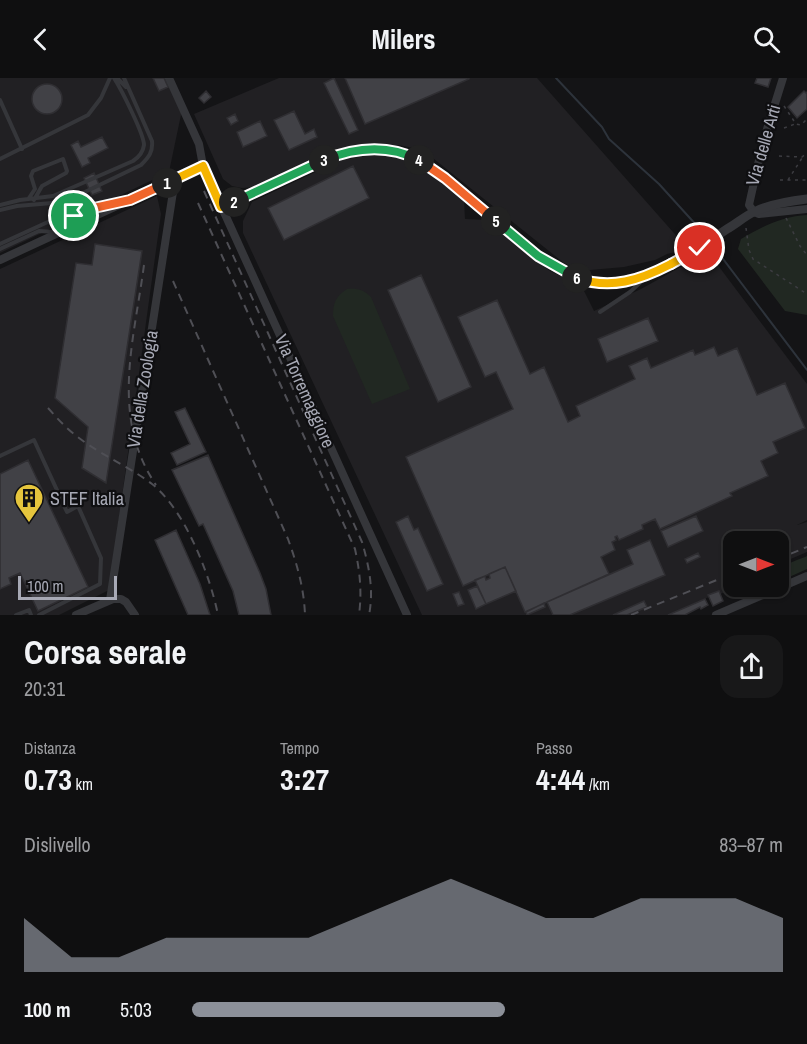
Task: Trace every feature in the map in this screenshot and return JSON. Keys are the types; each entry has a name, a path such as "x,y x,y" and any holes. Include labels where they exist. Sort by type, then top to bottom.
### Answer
{"street":[{"name":"Via Torremaggiore","path":"169,78 199,144 203,166 221,207 407,615"},
{"name":"Via delle Arti","path":"754,212 748,205 749,196 783,78"},
{"path":"221,207 331,157 357,150 388,149 426,163 538,256 587,282 606,283 626,282 647,276 700,248 754,212 807,199"},
{"path":"0,260 203,166"},
{"name":"Via della Zoologia","path":"110,600 175,179"},
{"path":"754,212 760,214 807,209"},
{"path":"716,615 807,576"},
{"path":"76,615 118,598 126,602 135,615"}],"lane":[{"path":"113,78 129,90 133,98"},
{"path":"0,159 87,116 113,78"},
{"path":"0,205 65,192 134,161 141,155 144,144 140,132 113,78"},
{"path":"0,210 64,202 141,165 150,156 152,141 124,78"},
{"path":"0,100 22,149"},
{"path":"26,205 35,199 42,186 66,173 63,159 57,159 33,171 32,179 35,189 28,199"},
{"path":"32,179 38,186 42,186"},
{"path":"0,244 50,221 130,200"},
{"path":"0,249 39,231 60,233"},
{"path":"600,312 630,292 647,276"},
{"path":"0,456 34,440 67,512 78,506 101,558 100,584 39,615"},
{"path":"16,615 29,610 31,615"}],"path":[{"path":"784,106 796,124"},
{"path":"784,128 796,124 801,125 807,119"},
{"path":"788,180 807,153"},
{"path":"779,156 802,157"},
{"path":"780,180 807,180"},
{"path":"784,211 800,246 807,255"},
{"path":"744,218 749,250 753,259 807,294"},
{"path":"800,246 807,246"}],"shaded area":[{"path":"0,78 167,78 182,110 169,172 0,253"},
{"path":"279,78 537,78 688,249 624,267 579,271 564,263 429,155 399,145 353,146 331,152 254,187 232,186 223,179 194,114"},
{"path":"378,154 403,157 421,165 444,181 464,200 465,219 488,220 550,271 581,285 594,311 641,289 708,252 807,384 807,520 797,525 807,522 807,552 789,560 789,531 723,531 723,593 720,594 718,591 668,615 422,615 243,233 243,221 252,202 341,160"},
{"path":"157,196 161,214 109,590 59,615 0,615 0,269"},
{"path":"807,215 807,315 785,311 738,249 741,239 764,226 789,217"},
{"path":"347,289 360,290 371,297 410,389 372,404 333,316 336,300"},
{"path":"807,556 807,569 789,577 789,564"}],"building":[{"path":"153,78 164,78 168,87 159,91"},
{"path":"334,78 358,130 349,134 324,83"},
{"path":"345,78 469,78 469,79 365,124"},
{"path":"757,78 771,78 768,87 755,83"},
{"path":"47,84 58,88 62,99 58,110 47,114 36,110 32,99 36,88"},
{"path":"206,91 211,97 204,103 199,98"},
{"path":"804,91 807,92 807,109 797,118 788,107"},
{"path":"294,111 305,134 314,129 317,137 289,150 274,120"},
{"path":"235,114 238,121 231,125 227,118"},
{"path":"260,121 267,136 243,147 237,132"},
{"path":"102,137 108,148 88,158 90,163 82,167 71,145 78,141 81,147"},
{"path":"353,166 369,198 284,240 268,208"},
{"path":"94,173 102,191 92,195 84,178"},
{"path":"95,244 142,251 106,483 82,468 88,427 55,398 76,263 92,265"},
{"path":"421,275 471,387 438,402 388,290"},
{"path":"497,300 530,374 544,367 568,422 580,416 576,406 635,379 629,366 647,358 651,368 693,350 695,355 714,347 718,356 737,348 757,395 785,383 805,428 773,442 778,453 761,461 768,476 730,493 732,496 660,529 655,519 642,525 643,529 619,540 617,536 615,537 616,540 612,542 615,550 601,557 609,574 525,612 505,567 463,586 406,457 513,409 496,372 485,377 458,317"},
{"path":"648,318 658,341 607,362 598,339"},
{"path":"185,408 206,452 177,465 171,453 190,444 175,412"},
{"path":"208,455 260,573 271,615 239,615 233,591 203,524 199,526 172,470"},
{"name":"STEF Italia","path":"28,460 88,587 38,611 20,573 9,578 11,584 0,589 0,474"},
{"path":"408,516 414,530 418,528 443,584 427,591 396,522"},
{"path":"696,516 703,531 668,547 661,531"},
{"path":"176,530 200,584 210,615 188,615 155,540"},
{"path":"650,540 665,575 570,615 553,615 547,602 633,564 627,550"},
{"path":"698,553 700,557 687,563 685,559"},
{"path":"505,567 516,591 486,604 475,580 485,576 486,580 490,578 489,574"},
{"path":"477,586 486,604 476,609 468,590"},
{"path":"719,591 723,601 713,606 708,595"},
{"path":"459,592 464,604 458,606 453,594"},
{"path":"705,599 708,605 701,609 700,607 685,615 668,615"},
{"path":"644,601 647,607 627,615 613,615"},
{"path":"544,603 545,607 527,615 526,612"}],"waterway":[{"path":"556,78 602,127 609,139 659,184 708,238"},
{"path":"711,243 807,370"}],"railway":[{"path":"204,191 362,542 370,578 369,615"},
{"path":"198,203 355,549 360,582 359,615"},
{"path":"144,265 131,350 129,406 133,433 142,459 156,485"},
{"path":"173,281 288,539 300,576 305,615"},
{"path":"48,408 83,441 142,477 164,495 194,544 209,581 218,615"},
{"path":"789,554 807,547"},
{"path":"631,615 723,577"}],"place":[{"name":"STEF Italia","path":"29,524"}],"route":[{"path":"74,216 94,208 130,200 203,166 221,207 331,157 357,150 380,148 406,154 426,163 538,256 587,282 616,283 646,277 700,248"}]}
